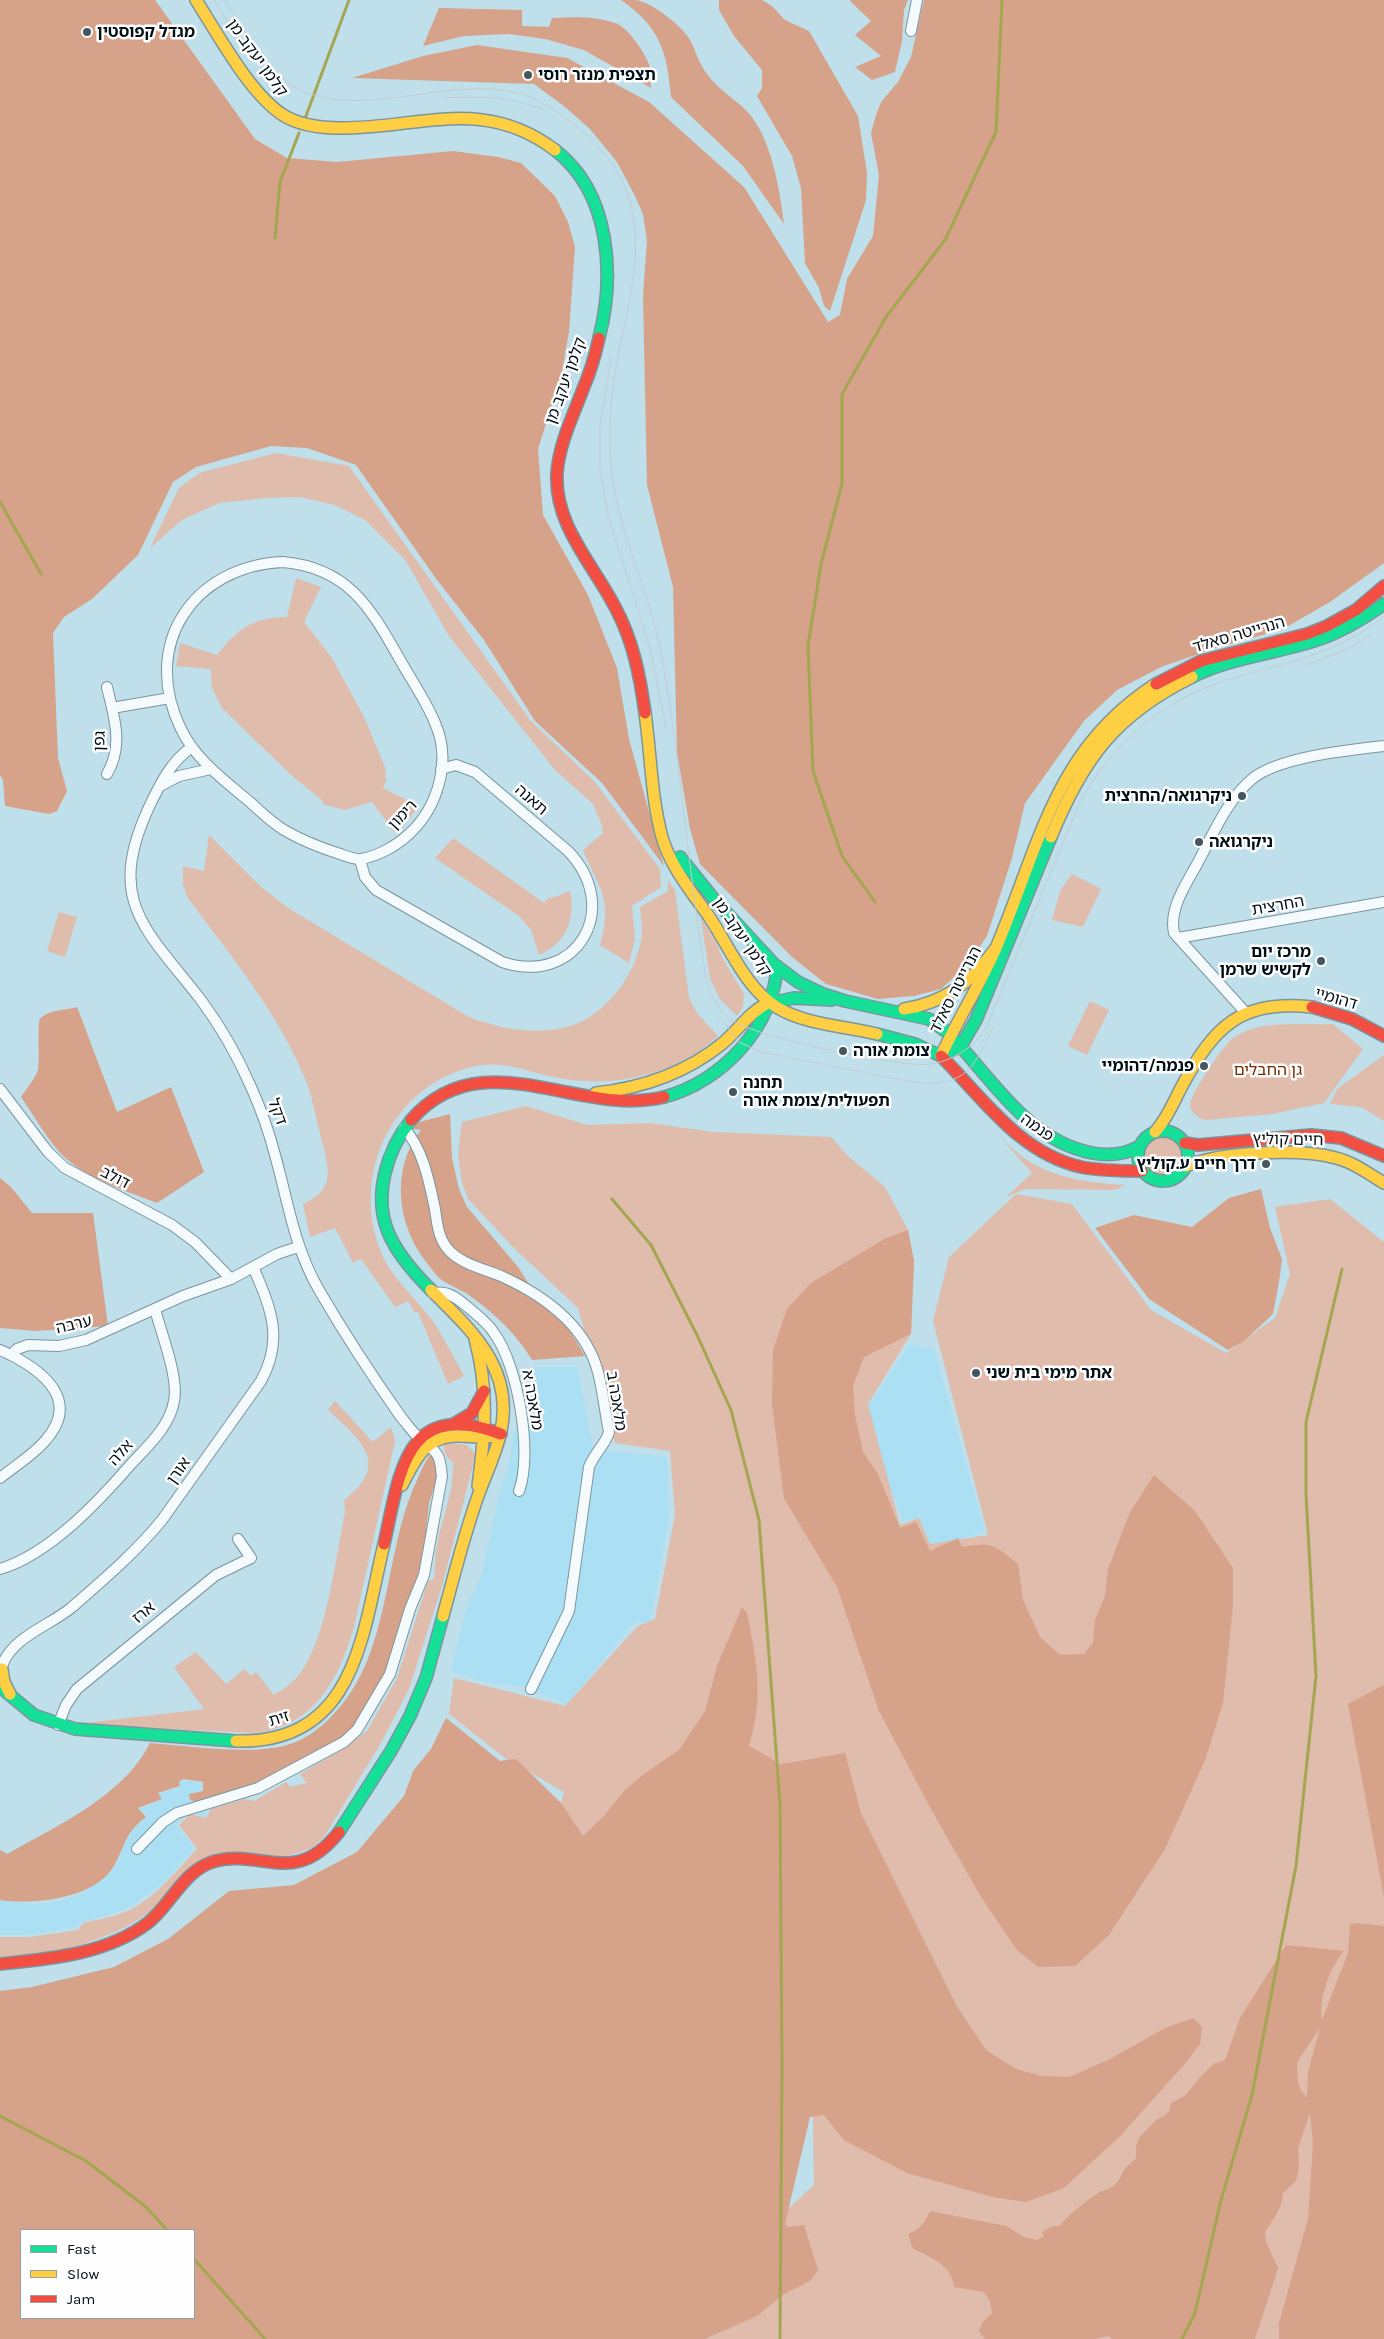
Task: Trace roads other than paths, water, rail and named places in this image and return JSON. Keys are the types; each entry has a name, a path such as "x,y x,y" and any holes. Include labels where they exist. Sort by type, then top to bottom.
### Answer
{"main road":[{"name":"קלמן יעקב מן","path":"196,0 261,94 276,111 288,118 300,123 333,127 367,127 460,118 481,118 520,130 544,142 562,154 588,188 598,212 605,237 607,290 602,330 588,378 563,440 556,486 564,519 623,622 632,647 639,679 663,840 671,860 738,964 754,985 771,1002 787,1012 807,1019 921,1046 941,1056"},
{"name":"הנרייטה סאלד","path":"941,1056 995,949 1059,793 1074,764 1112,719 1137,698 1183,669 1222,654 1315,631 1345,618 1370,600 1384,586"},
{"name":"הנרייטה סאלד","path":"941,1056 961,1046 976,1020 1069,794 1093,754 1107,738 1144,703 1180,682 1224,664 1322,640 1345,631 1384,604"},
{"name":"קלמן יעקב מן","path":"657,806 668,836 684,863 777,966 810,988 846,1000 929,1019 951,1035"},
{"path":"887,1009 922,1006 951,995 976,974 995,949"},
{"path":"0,1964 70,1955 137,1930 162,1911 195,1871 211,1862 229,1860 272,1864 296,1863 318,1853 341,1828 391,1751 417,1701 476,1501 491,1467 501,1434 504,1409 500,1381 489,1354 472,1330 433,1293 402,1258 386,1230 383,1212 384,1177 388,1160 404,1128 429,1102 442,1093 468,1083 508,1081 607,1100 639,1101 657,1099 684,1090 713,1072 735,1053 760,1024 771,1002 776,982 777,966"},
{"path":"570,1093 620,1090 674,1074 704,1058 732,1035 754,1012 771,1002 794,999 846,1000"},
{"name":"דהומיי","path":"1246,1013 1281,1007 1317,1008 1354,1020 1384,1036"},
{"path":"1155,1132 1215,1033 1229,1022 1246,1013"},
{"name":"פנמה","path":"951,1035 1024,1118 1056,1142 1082,1152 1100,1155 1121,1153 1140,1146"},
{"name":"פנמה","path":"941,1056 1005,1125 1036,1149 1062,1161 1082,1167 1111,1171 1142,1171"},
{"path":"1177,1096 1175,1121 1188,1156 1186,1166 1178,1177 1167,1181 1155,1180 1142,1171 1138,1160 1140,1146 1145,1138 1155,1132 1167,1131 1181,1140"},
{"name":"חיים קוליץ","path":"1181,1140 1198,1145 1311,1135 1341,1138 1384,1156"},
{"name":"חיים קוליץ","path":"1186,1166 1200,1160 1267,1154 1315,1155 1336,1158 1384,1183"},
{"path":"472,1330 486,1386 484,1432 476,1501"},
{"path":"451,1426 472,1413 480,1402 486,1386"},
{"path":"422,1441 435,1428 451,1426 501,1434"},
{"path":"422,1441 444,1436 484,1432"},
{"name":"זית","path":"0,1688 34,1715 58,1725 84,1730 240,1741 277,1738 294,1733 308,1725 335,1697 355,1662 366,1625 397,1494 422,1441"},
{"name":"זית","path":"1,1667 6,1686 14,1699"}],"street":[{"path":"911,31 917,0"},
{"path":"360,860 324,849 283,829 211,769 192,747 181,730 170,698 168,677 172,640 183,615 201,592 217,580 249,566 266,562 301,563 335,577 351,588 366,604 435,722 442,745 441,769"},
{"name":"גפן","path":"107,687 117,744 114,759 107,774"},
{"name":"גפן","path":"112,708 170,698"},
{"path":"1246,1013 1178,938 1172,925 1174,912 1181,894 1225,813 1252,780 1276,766 1299,760 1384,746"},
{"name":"דקל","path":"137,1849 163,1822 178,1813 258,1788 344,1742 358,1730 387,1680 410,1609 424,1575 442,1476 438,1456 400,1416 331,1310 307,1269 298,1247 270,1139 243,1070 214,1018 155,943 135,905 130,879 131,853 140,827 158,789 176,759 192,747"},
{"name":"תאנה","path":"360,860 365,877 376,890 502,962 520,966 540,966 560,959 577,946 589,928 593,910 592,891 580,866 568,851 475,772 456,765 441,769"},
{"path":"158,789 179,776 211,769"},
{"name":"רימון","path":"360,860 391,847 416,828 435,798 441,769"},
{"name":"החרצית","path":"1178,938 1384,902"},
{"name":"דולב","path":"0,1089 48,1152 65,1168 172,1224 195,1242 230,1279"},
{"name":"מלאכה ב","path":"404,1128 413,1138 423,1162 431,1188 439,1233 447,1248 458,1257 524,1287 543,1298 563,1315 580,1336 597,1370 609,1432 607,1440 594,1454 589,1467 569,1611 531,1689"},
{"name":"ערבה","path":"11,1355 17,1349 28,1345 59,1346 81,1342 183,1296 230,1279 254,1268 277,1254 298,1247"},
{"name":"אורן","path":"1,1667 7,1655 19,1642 69,1609 144,1541 162,1520 261,1381 271,1358 274,1335 268,1302 254,1268"},
{"name":"מלאכה א","path":"433,1293 442,1291 450,1294 482,1319 494,1332 506,1355 517,1387 526,1458 524,1480 519,1492"},
{"name":"אלה","path":"0,1569 31,1554 86,1514 148,1445 170,1415 175,1399 175,1384 155,1309"},
{"path":"0,1350 30,1365 50,1383 59,1400 60,1409 55,1426 45,1441 0,1478"},
{"name":"ארז","path":"58,1725 66,1705 77,1690 216,1575 251,1558 238,1539"},
{"name":"אורן","path":"0,1648 19,1642"}],"waterway":[{"path":"306,116 349,0"},
{"path":"875,902 842,856 813,771 808,646 821,564 842,484 842,394 886,317 945,240 996,132 1002,0"},
{"path":"275,238 280,182 299,133"},
{"path":"0,502 41,574"},
{"path":"612,1199 651,1245 697,1335 731,1410 759,1520 780,1804 782,2066 780,2339"},
{"path":"1182,2339 1195,2313 1221,2200 1252,2095 1296,1866 1316,1676 1306,1494 1306,1422 1342,1269"},
{"path":"0,2116 86,2161 146,2207 166,2229"},
{"path":"195,2260 265,2339"}],"tram line":[{"path":"214,0 241,43 257,61"},
{"path":"225,0 249,39 269,66 277,74 305,92 337,100 372,100 445,91 480,89 515,92 546,105 585,134 608,158 625,186 630,201 636,247 631,291 614,380 610,422 611,464 614,488 619,512 656,628 661,652 674,733 706,979 716,1002 732,1020 746,1027 798,1043 892,1062 932,1064 964,1051 977,1040 987,1026 1079,804 1106,762 1123,744 1160,712 1181,699 1227,680 1289,663 1329,649 1349,640 1384,616"},
{"path":"443,98 494,98 532,105 544,110"},
{"path":"611,358 600,427 600,468 608,516 651,651 666,728"},
{"path":"1307,665 1350,648 1370,635"},
{"path":"719,1016 739,1042 761,1052 924,1083 940,1083 962,1075 979,1056 993,1027"}],"place":[{"name":"מגדל קפוסטין","path":"87,32"},
{"name":"תצפית מנזר רוסי","path":"528,75"},
{"name":"ניקרגואה/החרצית","path":"1242,796"},
{"name":"ניקרגואה","path":"1199,842"},
{"name":"מרכז יום לקשיש שרמן","path":"1321,961"},
{"name":"צומת אורה","path":"843,1051"},
{"name":"פנמה/דהומיי","path":"1204,1066"},
{"name":"תחנה תפעולית/צומת אורה","path":"733,1092"},
{"name":"דרך חיים ע.קוליץ","path":"1266,1164"},
{"name":"אתר מימי בית שני","path":"976,1373"}],"park label":[{"name":"גן החבלים","path":"1268,1070"}]}
